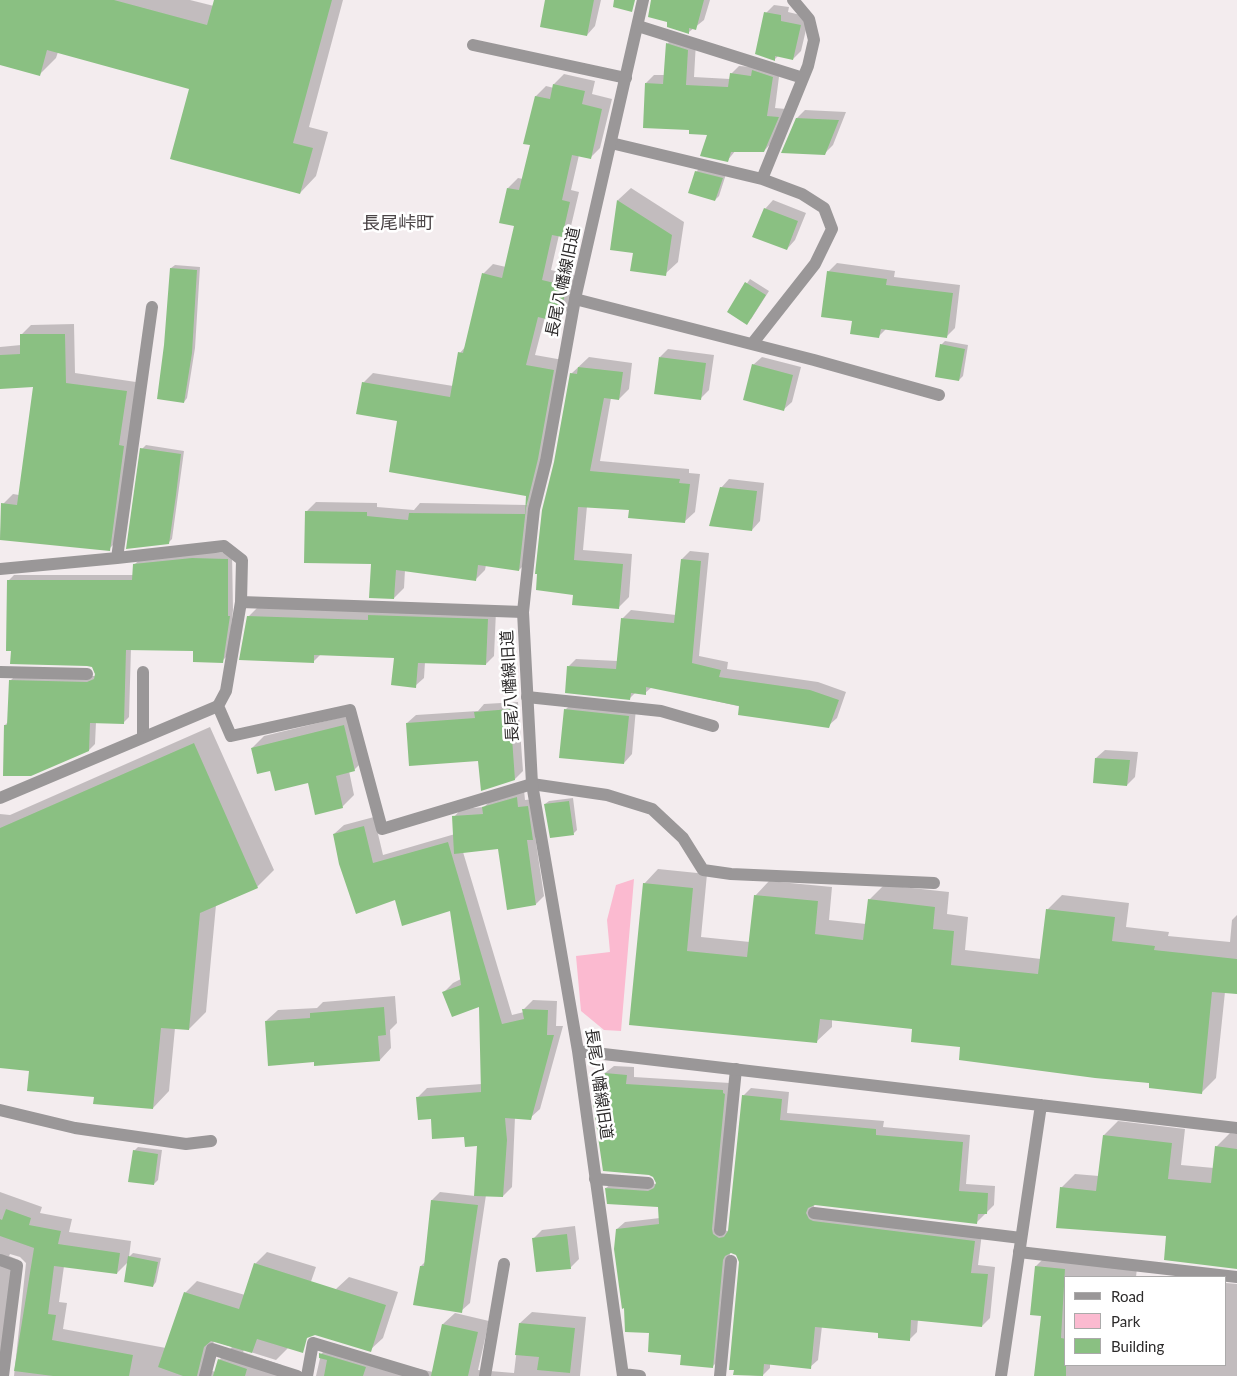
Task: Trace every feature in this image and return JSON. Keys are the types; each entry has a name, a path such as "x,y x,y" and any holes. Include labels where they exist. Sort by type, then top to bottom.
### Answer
{"street":[{"name":"長尾八幡線旧道","path":"623,1375 578,1051 532,784 523,612 534,509 546,461 575,299 643,0"},
{"path":"762,179 803,78 814,40 809,19 793,0"},
{"path":"638,26 803,78"},
{"path":"473,45 626,78"},
{"path":"611,143 762,179 802,194 824,208 832,229 815,264 752,344"},
{"path":"575,299 752,344 939,395"},
{"path":"117,558 152,307"},
{"path":"0,570 224,546 242,560 241,602 226,691 218,706 0,798"},
{"path":"241,602 523,612"},
{"path":"0,672 87,674"},
{"path":"143,672 143,737"},
{"path":"527,697 660,711 713,726"},
{"path":"218,706 231,736 350,710 382,829 532,784 606,795 652,809 683,838 703,870 731,874 934,883"},
{"path":"578,1051 1237,1128"},
{"path":"720,1230 736,1069"},
{"path":"1001,1376 1041,1105"},
{"path":"0,1110 75,1128 186,1144 211,1141"},
{"path":"595,1179 648,1183"},
{"path":"814,1213 1021,1238"},
{"path":"1019,1252 1237,1277"},
{"path":"0,1260 18,1266 3,1376"},
{"path":"720,1376 731,1261"},
{"path":"485,1376 504,1264"},
{"path":"307,1376 313,1343 424,1376"},
{"path":"205,1376 212,1349 297,1376"},
{"path":"623,1375 640,1376"}],"green space":[{"path":"634,879 621,1031 604,1030 581,1011 576,956 610,952 607,920 616,885"}],"building":[{"path":"0,0 114,0 207,25 214,0 332,0 293,143 313,148 300,194 170,159 189,89 47,50 40,76 0,65"},
{"path":"545,0 594,0 587,36 540,27"},
{"path":"614,0 635,0 632,12 613,7"},
{"path":"651,0 704,0 696,30 689,28 689,34 667,27 667,22 648,17"},
{"path":"764,12 781,15 781,21 801,25 793,60 775,56 775,61 755,54"},
{"path":"666,43 688,50 686,85 728,87 730,73 751,76 752,70 773,77 767,116 779,117 764,152 731,152 728,162 700,156 707,135 689,134 689,130 643,128 645,83 663,84"},
{"path":"553,84 585,91 582,104 602,109 591,159 572,155 562,200 570,202 562,237 552,235 542,280 567,286 558,322 538,317 526,365 554,370 538,459 526,508 519,571 478,565 476,581 396,570 394,599 369,598 371,564 304,563 305,511 367,512 367,516 408,520 409,513 525,514 526,496 389,472 397,421 356,414 362,382 450,397 458,352 463,353 482,273 502,278 514,226 499,223 507,188 519,190 530,145 523,144 535,96 550,99"},
{"path":"796,118 839,120 825,155 781,153"},
{"path":"695,171 723,178 715,201 688,193"},
{"path":"617,200 672,235 666,276 630,271 633,253 610,250"},
{"path":"764,208 798,221 787,250 752,237"},
{"path":"170,268 197,270 192,353 184,403 157,399 164,345"},
{"path":"827,271 887,279 886,285 953,293 947,338 881,329 879,338 850,334 852,321 821,317"},
{"path":"745,282 766,295 747,325 727,312"},
{"path":"20,334 65,334 66,383 127,391 119,445 124,446 110,551 0,540 1,503 17,505 33,387 0,389 0,355 20,354"},
{"path":"940,344 965,349 959,381 935,377"},
{"path":"659,357 706,363 701,400 654,394"},
{"path":"752,364 793,375 784,411 743,400"},
{"path":"578,367 623,372 619,400 604,398 590,471 680,479 679,483 690,484 685,523 628,518 629,510 578,507 574,560 623,564 619,609 572,605 573,595 536,590 537,574 535,574 542,510 554,462 570,373 577,374"},
{"path":"140,448 181,454 176,495 169,544 126,549"},
{"path":"720,487 757,491 752,531 709,526"},
{"path":"192,558 228,559 228,616 230,616 223,663 193,662 193,651 126,650 124,724 90,723 89,751 31,776 3,776 4,725 7,725 9,680 87,682 94,679 95,674 92,667 87,666 10,664 11,651 6,651 7,580 132,580 133,564"},
{"path":"681,559 701,561 692,663 721,670 719,677 810,690 839,700 829,728 738,715 739,706 646,687 646,695 631,693 630,700 565,693 567,666 616,669 621,618 674,623"},
{"path":"368,615 488,619 486,665 418,663 416,688 391,685 394,658 314,655 314,663 239,660 247,616 368,620"},
{"path":"510,709 515,780 481,791 478,761 409,766 406,723 475,718 474,712"},
{"path":"564,709 629,716 624,764 559,758"},
{"path":"344,725 355,771 336,776 343,808 315,815 308,783 275,791 270,771 257,774 251,748"},
{"path":"194,743 258,888 200,913 189,1030 161,1028 153,1109 93,1104 94,1097 27,1091 29,1071 0,1068 0,828"},
{"path":"1095,758 1130,760 1127,786 1093,783"},
{"path":"517,797 518,807 528,806 533,840 527,840 536,905 507,910 498,849 454,854 452,816 483,814 482,807"},
{"path":"569,801 574,835 550,838 544,804"},
{"path":"364,826 373,863 448,842 502,1024 524,1019 522,1009 548,1010 547,1035 554,1035 531,1120 505,1118 507,1140 503,1197 474,1196 477,1146 465,1147 464,1137 432,1139 431,1119 418,1120 416,1097 481,1092 479,1007 452,1017 442,992 461,985 450,911 402,926 395,900 356,914 339,864 333,834"},
{"path":"643,883 693,888 687,951 747,957 754,895 818,901 815,934 863,940 868,899 935,907 933,929 954,931 951,965 1038,974 1046,909 1115,917 1112,941 1155,946 1154,950 1237,959 1237,994 1212,992 1202,1094 1149,1088 1149,1083 1095,1078 959,1060 960,1047 911,1042 912,1029 820,1019 817,1043 629,1025"},
{"path":"384,1007 386,1035 378,1036 380,1061 314,1066 314,1062 268,1066 265,1021 310,1018 310,1013"},
{"path":"605,1073 627,1075 626,1084 723,1090 725,1094 712,1229 713,1234 719,1238 724,1237 728,1231 742,1095 782,1099 780,1120 876,1129 876,1135 963,1142 959,1191 988,1193 987,1214 978,1214 977,1224 815,1205 808,1208 806,1213 809,1219 813,1221 975,1241 971,1273 988,1274 982,1327 911,1320 910,1341 878,1338 878,1333 815,1327 811,1369 764,1364 763,1376 733,1375 734,1370 729,1370 739,1262 736,1255 731,1253 725,1256 723,1260 713,1368 680,1365 681,1355 648,1352 649,1333 625,1332 624,1308 622,1309 614,1249 616,1229 659,1224 658,1207 607,1204 605,1188 648,1191 654,1188 656,1183 653,1177 649,1175 603,1171 593,1102 594,1079 605,1080"},
{"path":"1103,1135 1172,1143 1168,1179 1211,1183 1215,1146 1237,1149 1237,1269 1164,1260 1166,1236 1056,1228 1060,1187 1096,1191"},
{"path":"133,1150 158,1154 154,1185 128,1182"},
{"path":"431,1200 478,1205 462,1313 413,1305 420,1266 424,1266"},
{"path":"6,1209 31,1218 29,1225 61,1231 58,1244 120,1253 117,1274 54,1266 48,1314 56,1315 52,1340 133,1355 129,1376 53,1376 14,1371 34,1248 0,1236 0,1219 2,1220"},
{"path":"567,1234 571,1269 536,1272 532,1238"},
{"path":"128,1256 158,1262 153,1287 124,1282"},
{"path":"254,1263 386,1305 371,1352 315,1335 307,1338 303,1353 257,1339 252,1353 211,1341 204,1347 197,1376 183,1376 158,1367 184,1292 239,1309"},
{"path":"1035,1266 1065,1269 1061,1338 1064,1339 1066,1376 1034,1376 1041,1316 1030,1315"},
{"path":"519,1323 575,1328 570,1373 537,1370 539,1357 515,1355"},
{"path":"442,1324 478,1332 468,1376 431,1376"},
{"path":"319,1353 366,1367 363,1376 324,1376 327,1360 319,1358"},
{"path":"218,1359 247,1369 245,1376 213,1376"}],"district":[{"name":"長尾峠町","path":"398,223"}]}
